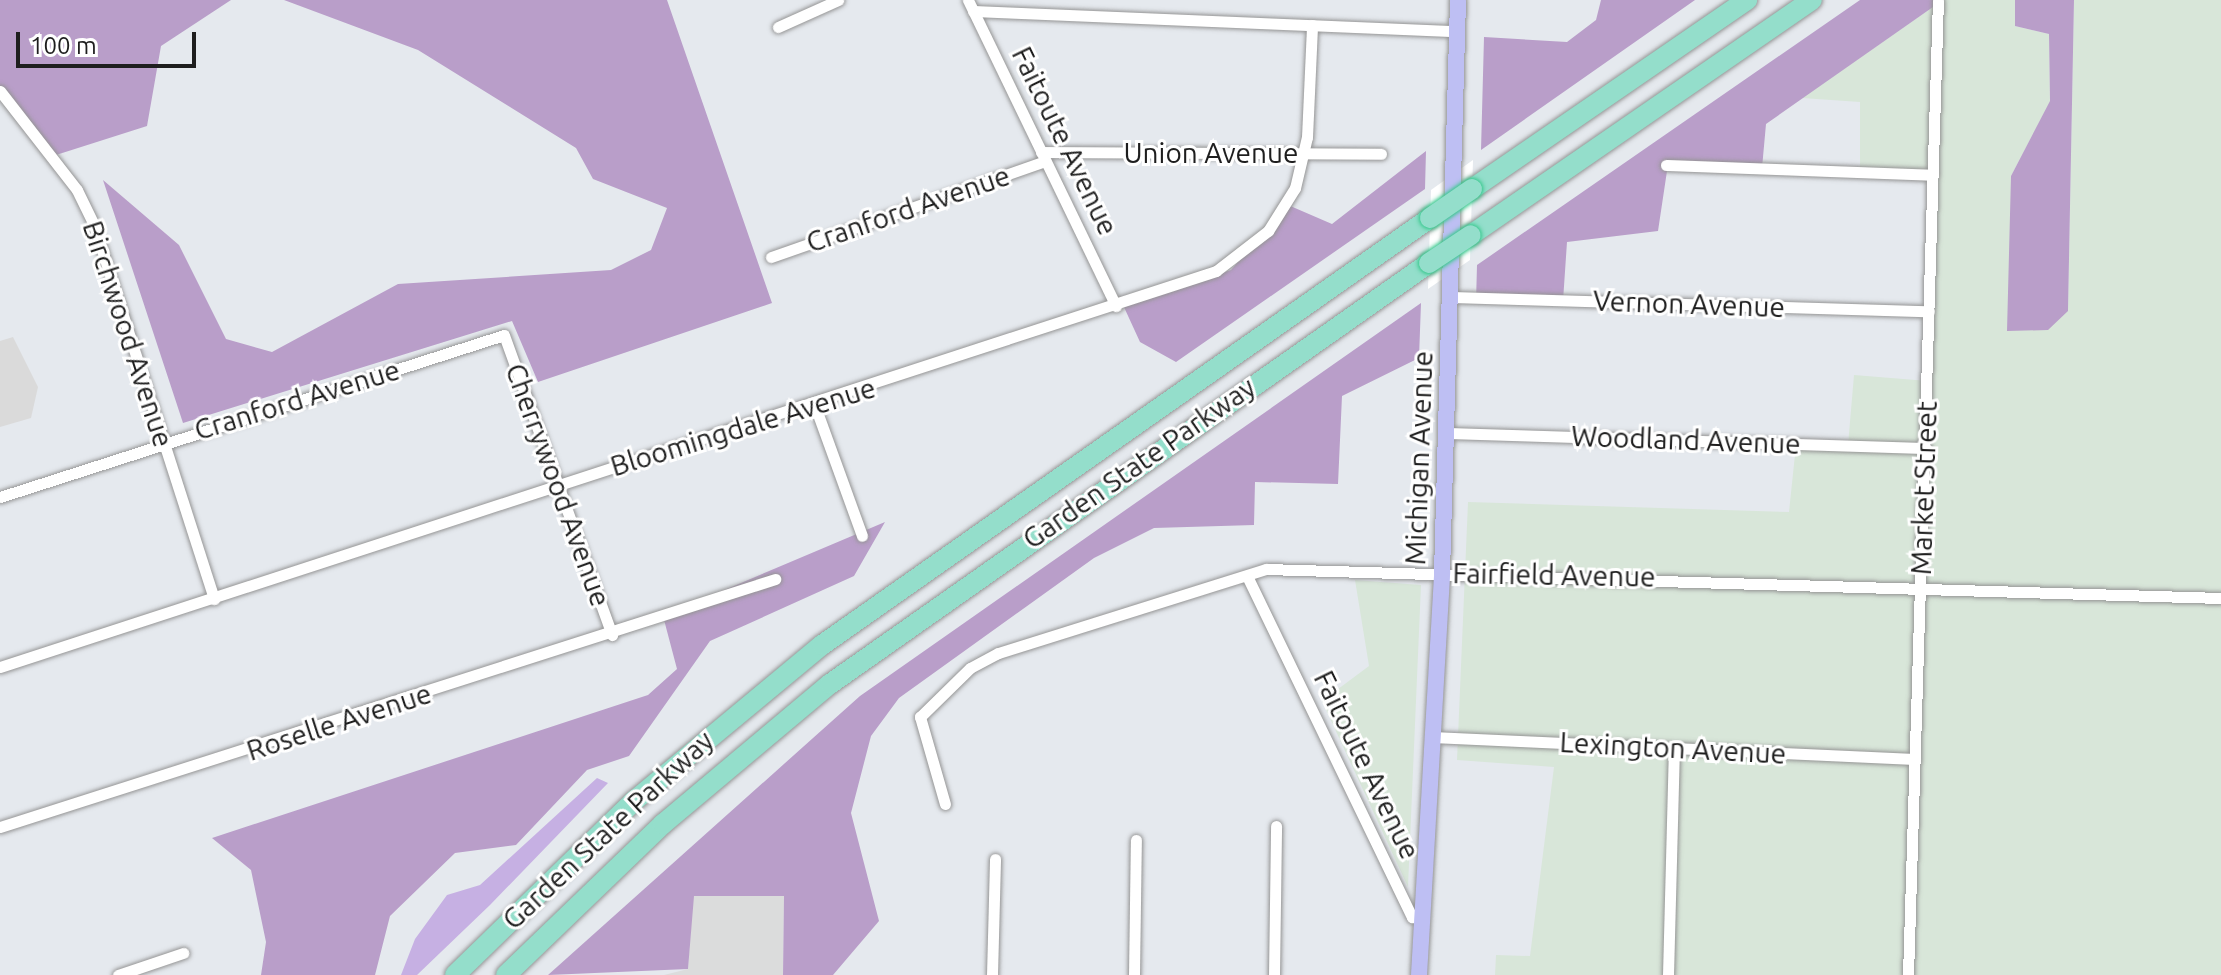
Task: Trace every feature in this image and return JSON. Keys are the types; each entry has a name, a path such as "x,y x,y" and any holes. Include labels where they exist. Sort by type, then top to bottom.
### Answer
{"highway":[{"name":"Garden State Parkway","path":"455,975 634,801 841,629 1747,0"},
{"name":"Garden State Parkway","path":"506,975 663,824 830,684 1429,263 1812,0"}],"street":[{"path":"778,27 838,0"},
{"name":"Michigan Avenue","path":"1420,917 1442,573 1458,0"},
{"name":"Market Street","path":"1908,975 1938,0"},
{"path":"970,6 1457,31"},
{"name":"Faitoute Avenue","path":"970,6 1116,306"},
{"name":"Bloomingdale Avenue","path":"0,667 815,406 1200,278 1244,254 1287,203 1304,153 1312,25"},
{"name":"Birchwood Avenue","path":"0,91 77,190 94,225 214,599"},
{"name":"Union Avenue","path":"1043,156 1381,154"},
{"name":"Cranford Avenue","path":"771,257 1043,156"},
{"path":"1666,165 1933,175"},
{"name":"Vernon Avenue","path":"1449,297 1929,311"},
{"name":"Cranford Avenue","path":"0,497 504,335"},
{"name":"Cherrywood Avenue","path":"504,335 612,635"},
{"path":"815,406 862,536"},
{"name":"Woodland Avenue","path":"1446,433 1926,448"},
{"name":"Fairfield Avenue","path":"945,804 920,717 970,668 998,653 1279,568 1921,584 2221,598"},
{"name":"Faitoute Avenue","path":"1247,576 1412,917 1420,917"},
{"name":"Roselle Avenue","path":"0,827 612,635 775,579"},
{"name":"Lexington Avenue","path":"1432,737 1914,759"},
{"path":"1668,975 1674,748"},
{"path":"1274,975 1276,826"},
{"path":"1134,975 1136,840"},
{"path":"992,975 995,859"},
{"path":"1419,975 1420,917"},
{"path":"118,975 183,953"}],"shaded area":[{"path":"0,0 231,0 161,46 147,126 56,155 0,98"},
{"path":"284,0 667,0 772,303 538,382 512,321 183,423 103,180 179,245 226,339 272,352 398,284 611,270 651,250 667,208 593,179 576,148 418,50"},
{"path":"1601,0 1695,0 1481,150 1484,37 1567,42 1596,20"},
{"path":"1860,0 1943,0 1766,124 1762,168 1667,171 1658,231 1567,242 1563,301 1476,302 1477,265"},
{"path":"1943,0 2015,0 2015,26 2049,34 2050,102 2011,176 2068,311 2074,0 2221,0 2221,975 1495,975 1496,955 1530,956 1554,767 1457,760 1468,502 1789,512 1796,445 1848,445 1854,375 1928,381 1935,175 1860,173 1860,102 1802,98"},
{"path":"2015,0 2074,0 2068,311 2048,330 2007,331 2011,176 2050,101 2049,34 2015,26"},
{"path":"1426,151 1425,189 1176,362 1140,342 1123,305 1231,270 1288,205 1332,224"},
{"path":"1421,303 1419,358 1342,396 1338,484 1255,482 1254,525 1154,528 1094,558 899,698 871,736 851,813 879,921 833,975 783,975 784,896 694,896 688,969 548,975 860,696"},
{"path":"13,337 38,387 31,418 0,427 0,341"},
{"path":"885,522 854,576 710,641 629,756 587,770 516,845 455,853 390,916 375,975 261,975 266,942 251,870 212,838 648,695 677,669 663,616"},
{"path":"1355,580 1421,585 1408,887 1322,701 1369,666"},
{"path":"597,778 608,783 490,905 417,975 401,975 415,939 447,895 480,885"},
{"path":"693,896 784,896 783,975 664,975 688,969"}],"pier":[{"path":"1473,160 1470,260 1428,289 1431,190"}]}
